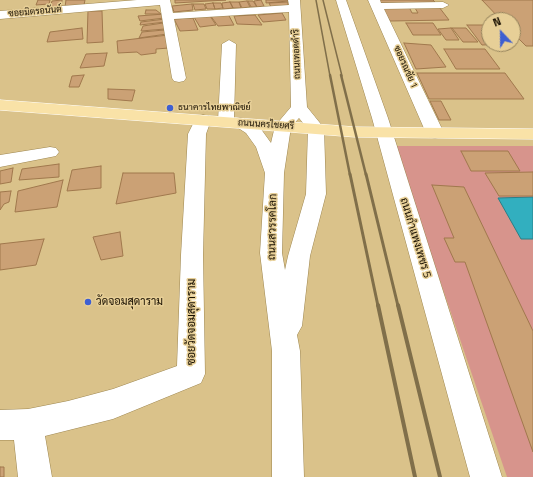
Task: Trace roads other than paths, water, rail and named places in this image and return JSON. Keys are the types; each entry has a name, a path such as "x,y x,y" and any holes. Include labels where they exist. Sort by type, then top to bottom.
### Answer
{"main road":[{"name":"ถนนนครไชยศรี","path":"0,105 384,133 533,134"}],"street":[{"name":"ซอยมิตรอนันต์","path":"0,15 51,6 165,0 179,78"},
{"name":"ถนนกำแพงเพชร 5","path":"341,0 384,133 486,477"},
{"path":"375,3 443,5"},
{"name":"ซอยรณชัย 1","path":"375,3 435,133"},
{"path":"175,16 295,4"},
{"name":"ถนนเทอดดำริ","path":"295,4 300,108"},
{"path":"229,44 223,121 252,129 265,147 274,173"},
{"path":"283,126 300,108 316,128"},
{"name":"ซอยวัดจอมสุดาราม","path":"14,425 68,416 113,404 192,374 194,217 197,134 223,121"},
{"name":"ถนนสวรรคโลก","path":"283,126 274,173 271,253 286,351 288,477"},
{"name":"ถนนสวรรคโลก","path":"286,351 299,256 316,194 316,128"},
{"path":"0,161 50,152"},
{"path":"14,425 35,477"}],"water":[{"path":"533,197 533,239 521,239 498,198"}],"railway":[{"path":"316,0 330,76"},
{"path":"323,0 342,76"},
{"path":"330,75 350,175"},
{"path":"341,75 366,175"},
{"path":"350,174 378,306"},
{"path":"366,174 398,306"},
{"path":"378,305 415,477"},
{"path":"398,305 440,477"}],"place":[{"name":"ธนาคารไทยพาณิชย์","path":"170,108"},
{"name":"วัดจอมสุดาราม","path":"88,302"}]}
